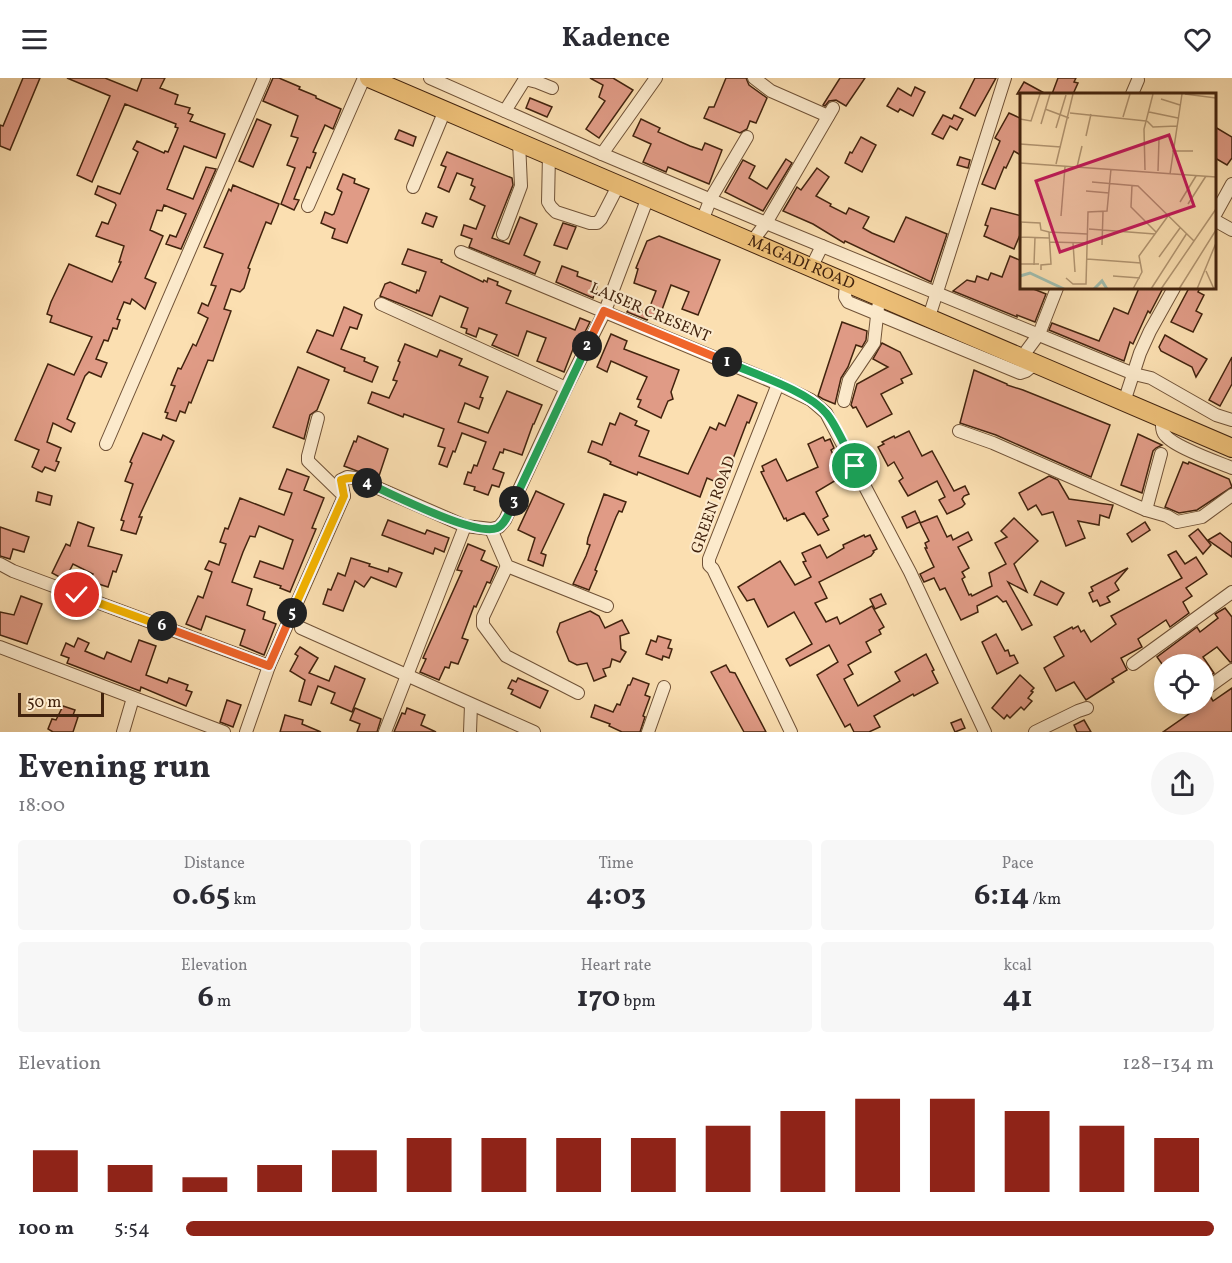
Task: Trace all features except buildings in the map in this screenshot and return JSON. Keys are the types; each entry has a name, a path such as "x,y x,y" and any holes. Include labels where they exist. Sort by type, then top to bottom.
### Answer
{"highway":[{"name":"MAGADI ROAD","path":"374,79 846,282 885,308 928,317 1232,448"}],"street":[{"path":"106,444 264,78"},
{"path":"430,78 766,223 1134,374 1151,378 1216,415 1231,420 1214,440"},
{"path":"602,154 656,78"},
{"path":"751,243 766,223 830,112 771,91 754,78"},
{"path":"928,317 938,292 1005,78"},
{"path":"308,206 374,79"},
{"path":"505,111 525,79 552,88"},
{"path":"1132,93 1138,80"},
{"path":"413,187 444,110"},
{"path":"547,129 544,152 548,202 556,212 590,223 597,222 601,219 619,184"},
{"path":"702,221 711,198 747,137"},
{"path":"502,234 521,186 519,142"},
{"path":"1217,210 1232,184"},
{"path":"246,732 269,666 344,496 341,480 347,477 355,478 465,525 491,529 499,527 505,520 604,311 648,197"},
{"path":"1217,221 1232,230"},
{"path":"811,268 822,246"},
{"name":"LAISER CRESENT","path":"461,252 778,384 811,400 826,413 910,572 985,732"},
{"path":"844,401 849,380 874,343 885,308 1020,373 1026,371 1056,290"},
{"path":"1124,402 1150,332 1173,290"},
{"path":"381,304 566,388"},
{"name":"GREEN ROAD","path":"778,384 709,565 713,569 791,732"},
{"path":"318,418 308,461 344,496"},
{"path":"1162,418 1165,436 1175,443 1232,468"},
{"path":"959,431 993,443 1177,522 1203,517 1232,495"},
{"path":"1146,510 1161,454"},
{"path":"385,732 465,525"},
{"path":"491,529 507,567 607,606"},
{"path":"0,564 13,571 269,666"},
{"path":"507,567 483,617 483,625 506,656 578,693"},
{"path":"1132,664 1232,592"},
{"path":"301,628 534,732"},
{"path":"0,647 224,732"},
{"path":"1214,683 1232,670"},
{"path":"648,732 664,687"},
{"path":"123,732 133,698"},
{"path":"470,732 471,705"},
{"path":"1035,732 1087,708"}],"route":[{"path":"77,595 269,666 344,496 341,480 347,477 355,478 465,525 491,529 499,527 505,520 604,311 811,400 826,413 855,466"}]}
